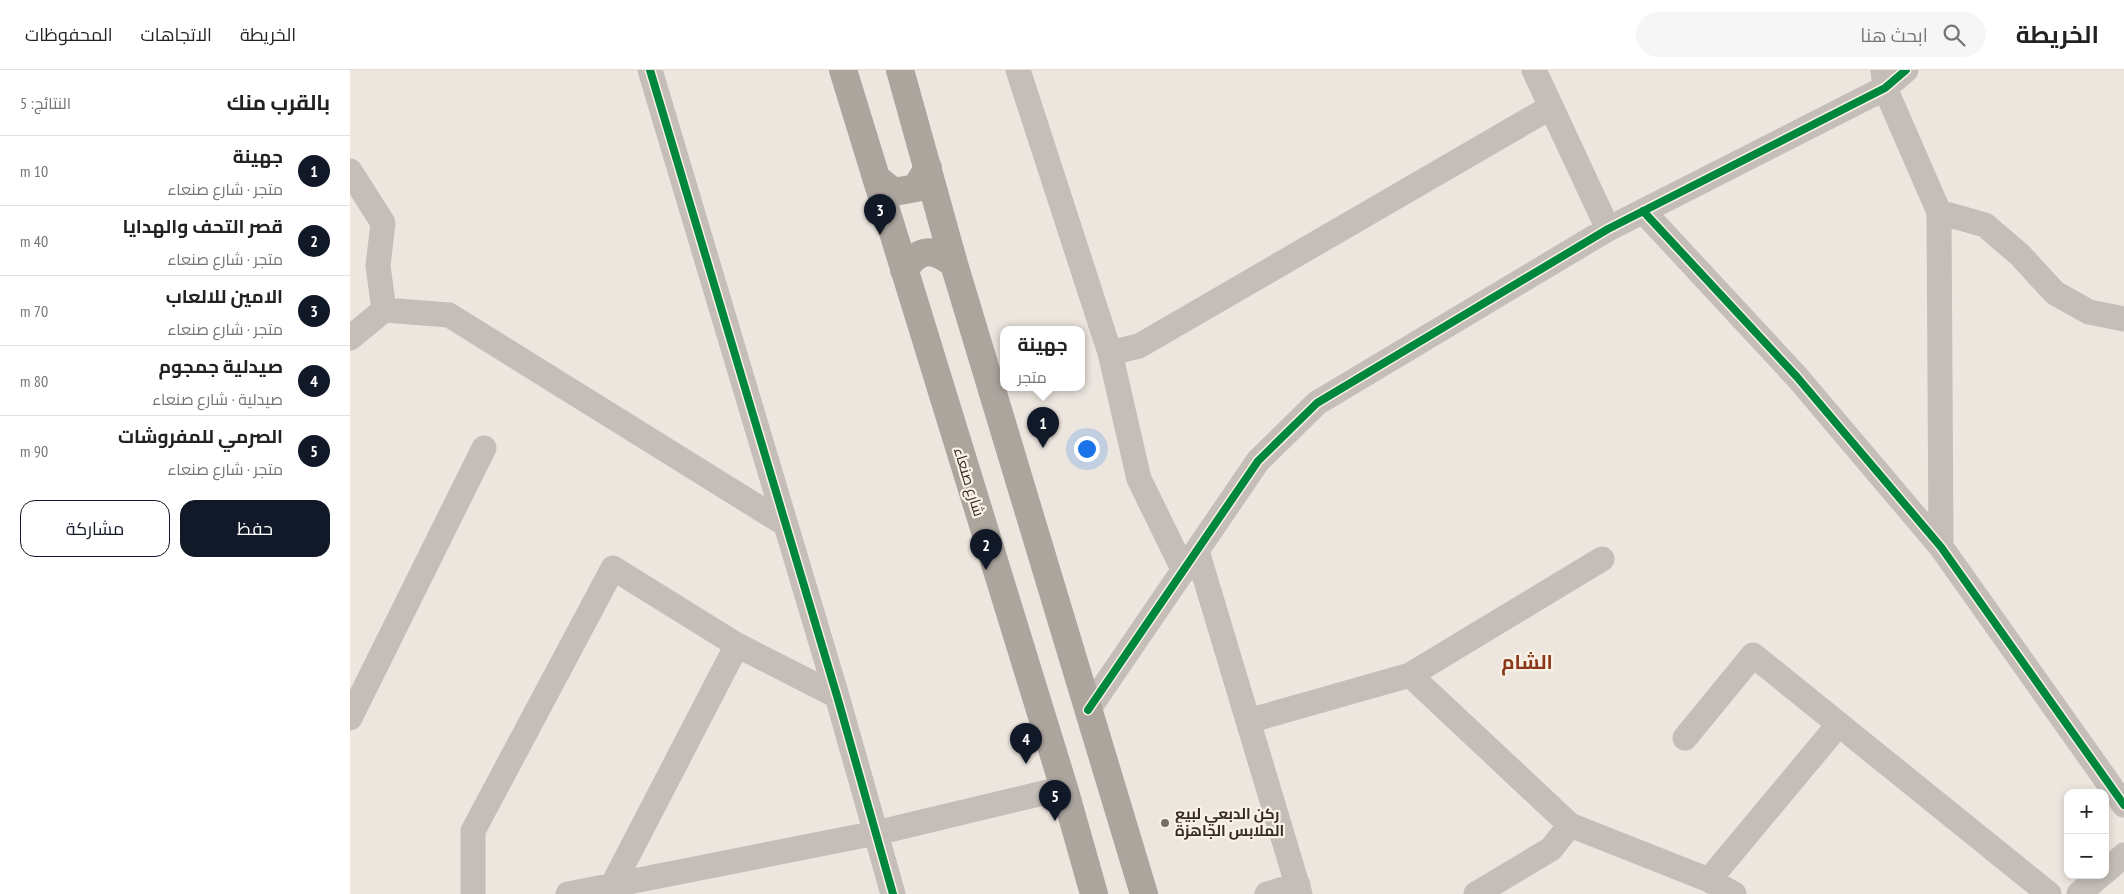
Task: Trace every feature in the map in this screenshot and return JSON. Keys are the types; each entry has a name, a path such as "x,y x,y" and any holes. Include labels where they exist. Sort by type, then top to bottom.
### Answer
{"highway":[{"name":"شارع صنعاء","path":"843,70 1064,788 1094,894"},
{"path":"900,70 954,264 1144,894"},
{"path":"876,178 894,192 916,188 928,168"},
{"path":"904,270 913,257 923,252 940,253 954,264"}],"street":[{"path":"650,70 893,894"},
{"path":"1018,70 1110,352 1139,478 1190,561 1248,721 1299,889 1267,894"},
{"path":"1534,70 1608,229"},
{"path":"1088,710 1258,460 1317,403 1608,229 1884,79 1906,70"},
{"path":"1884,79 1939,212 1941,547"},
{"path":"1110,352 1139,346 1552,107"},
{"path":"350,171 383,223 378,266 384,310"},
{"path":"1643,211 1797,377 1941,547 2124,805"},
{"path":"1939,212 1985,225 2020,255 2055,293 2089,312 2124,319"},
{"path":"350,338 384,310 448,315 785,524"},
{"path":"350,718 484,448"},
{"path":"1248,721 1410,675 1602,559"},
{"path":"473,894 473,831 613,568 738,645 836,696"},
{"path":"613,884 738,645"},
{"path":"1685,738 1753,655 2049,894"},
{"path":"1410,675 1570,825 1710,880 1734,894"},
{"path":"1710,880 1839,724"},
{"path":"568,894 876,833 1064,788"},
{"path":"1476,894 1552,849 1570,825"},
{"path":"2109,868 2124,855"},
{"path":"2079,894 2096,879"}],"cycle path":[{"path":"650,70 837,696 893,894"},
{"path":"1088,710 1258,461 1317,403 1608,229 1885,88 1906,70"},
{"path":"1643,211 1797,377 1941,547 2124,805"}],"place":[{"name":"الامين للالعاب","path":"880,235"},
{"name":"جهينة","path":"1043,448"},
{"name":"قصر التحف والهدايا","path":"986,570"},
{"name":"صيدلية جمجوم","path":"1026,764"},
{"name":"الصرمي للمفروشات","path":"1055,821"},
{"name":"ركن الدبعي لبيع الملابس الجاهزة","path":"1165,823"}],"district":[{"name":"الشام","path":"1527,662"}]}
